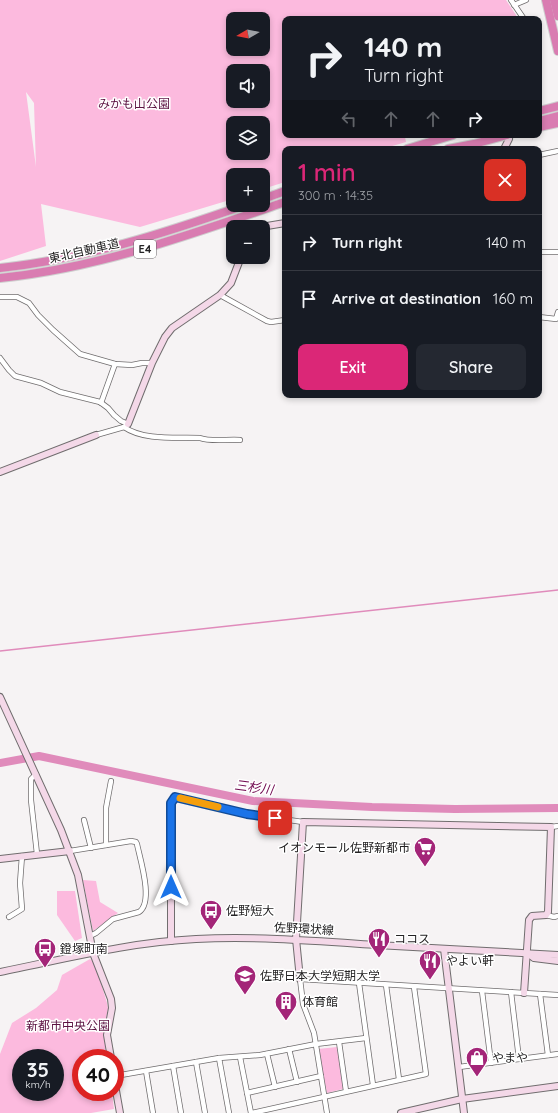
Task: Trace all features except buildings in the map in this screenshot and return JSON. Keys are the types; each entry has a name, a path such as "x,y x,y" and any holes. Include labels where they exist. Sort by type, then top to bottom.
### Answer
{"highway":[{"path":"546,0 558,52"},
{"path":"554,0 558,16"},
{"path":"542,110 558,106"},
{"path":"542,120 558,116"},
{"path":"542,126 558,123"},
{"path":"417,146 443,138"},
{"path":"451,146 477,138"},
{"path":"464,146 503,138"},
{"path":"270,196 282,192"},
{"name":"東北自動車道","path":"0,278 49,272 106,259 183,236 282,203"},
{"name":"東北自動車道","path":"0,268 47,262 104,250 166,232 226,211"}],"street":[{"path":"511,0 522,16"},
{"path":"514,5 526,0"},
{"path":"542,154 558,151"},
{"path":"270,226 282,224"},
{"path":"542,252 558,252"},
{"path":"0,472 126,425 152,363 165,337 172,328 220,295 231,283 238,264"},
{"path":"220,295 267,321 282,320"},
{"path":"0,298 17,297 29,303 38,315 53,330 80,354 115,364 132,366 142,363 152,363"},
{"path":"542,317 556,319 558,312"},
{"path":"0,358 15,376 41,383 60,392 101,403 126,425 130,431 144,436 200,438 206,440 240,440"},
{"path":"101,403 115,364"},
{"path":"0,698 70,851 80,882 93,953 111,999 112,1008 107,1035 109,1049"},
{"path":"36,774 31,779 30,790 37,854"},
{"path":"106,845 106,808 110,781"},
{"path":"171,941 171,803 175,797 247,814 303,822 555,826 549,905 546,915"},
{"path":"84,820 91,848"},
{"path":"303,822 296,939 303,1004 314,1033 327,1113"},
{"path":"0,859 70,851 131,841 136,842 138,844 146,891 145,905 139,912 113,919 90,936"},
{"path":"9,917 22,909 20,883 22,856"},
{"path":"524,993 530,917 534,915 558,916"},
{"name":"佐野環状線","path":"0,972 93,953 171,941 231,938 296,939 526,953"},
{"path":"444,949 464,1113"},
{"path":"526,953 534,951 558,951"},
{"path":"526,953 558,955"},
{"path":"526,953 534,958 558,961"},
{"path":"300,979 558,995"},
{"path":"359,983 373,1085"},
{"path":"386,985 399,1080"},
{"path":"240,1057 252,1113 426,1074 414,987"},
{"path":"482,991 491,1063"},
{"path":"511,992 519,1059"},
{"path":"540,994 548,1055"},
{"path":"124,1075 219,1058 267,1054 316,1044 366,1038"},
{"path":"339,1042 346,1091"},
{"path":"289,1050 297,1082"},
{"path":"267,1054 275,1087"},
{"path":"459,1067 558,1054"},
{"path":"219,1058 229,1113"},
{"path":"196,1062 205,1113"},
{"path":"173,1066 181,1113"},
{"path":"146,1071 153,1113"},
{"path":"247,1093 321,1076"},
{"path":"401,1113 462,1099 558,1086"},
{"path":"117,1101 119,1113"}],"green space":[{"name":"みかも山公園","path":"0,0 506,0 516,15 282,16 282,138 405,138 406,142 392,146 282,146 282,183 270,187 270,168 226,168 226,201 140,227 41,204 46,246 0,261","holes":["26,92 34,103 36,167"]},
{"path":"83,880 96,881 100,902 118,913 93,931"},
{"path":"57,891 75,891 82,938 75,941 57,915"},
{"name":"新都市中央公園","path":"90,959 95,963 108,1009 104,1029 105,1049 72,1049 72,1101 113,1101 114,1109 91,1113 0,1113 0,1054 12,1023 36,1008 57,990 62,975"},
{"path":"337,1047 343,1089 327,1093 318,1049"}],"waterway":[{"path":"0,651 558,590"},
{"name":"三杉川","path":"0,763 39,756 253,801 372,807 455,809 558,808"}],"slow traffic":[{"path":"180,798 218,807"}],"place":[{"name":"イオンモール佐野新都市","path":"425,868"},
{"name":"佐野短大","path":"211,930"},
{"name":"ココス","path":"379,958"},
{"name":"鐙塚町南","path":"45,968"},
{"name":"やよい軒","path":"430,980"},
{"name":"佐野日本大学短期大学","path":"245,996"},
{"name":"体育館","path":"286,1022"},
{"name":"やまや","path":"477,1078"}],"route":[{"path":"171,887 171,803 175,797 247,814 275,818"}]}
